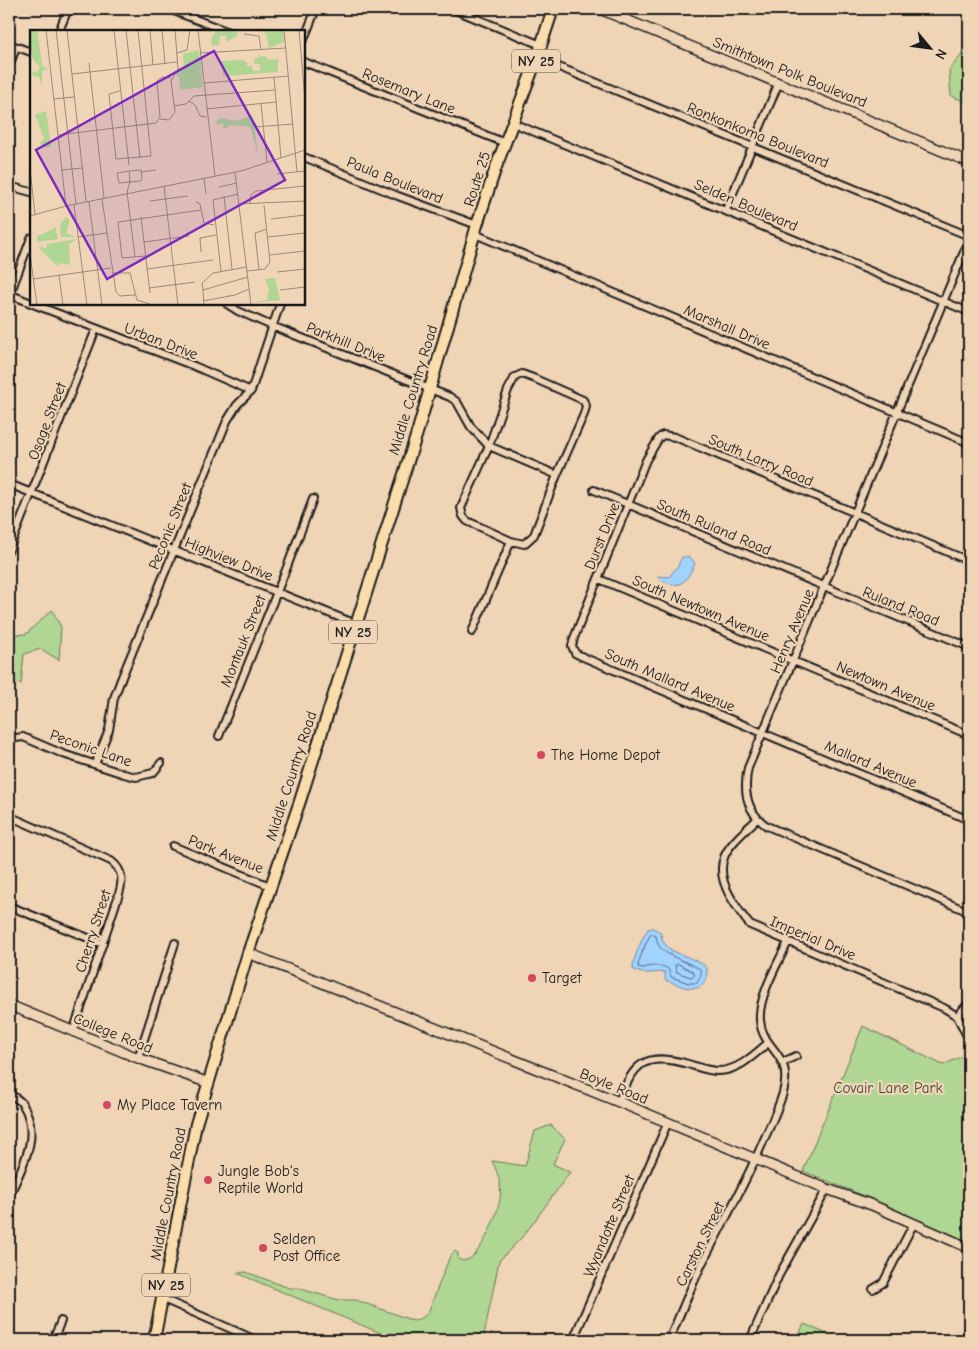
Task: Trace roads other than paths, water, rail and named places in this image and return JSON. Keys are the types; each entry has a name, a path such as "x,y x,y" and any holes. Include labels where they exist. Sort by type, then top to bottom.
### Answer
{"main road":[{"name":"NY 25","path":"505,143 553,9"},
{"name":"Route 25","path":"476,230 505,143"},
{"name":"Middle Country Road","path":"154,1340 196,1124 248,953 300,802 415,438 476,230"}],"street":[{"path":"58,30 68,9"},
{"path":"168,9 223,30"},
{"path":"305,36 316,9"},
{"path":"453,9 541,45"},
{"name":"Smithtown Polk Boulevard","path":"600,9 969,162"},
{"path":"9,44 30,52"},
{"path":"9,67 16,47"},
{"name":"Ronkonkoma Boulevard","path":"537,58 969,238"},
{"name":"Rosemary Lane","path":"305,62 505,143"},
{"path":"726,210 779,82"},
{"name":"Selden Boulevard","path":"513,123 969,312"},
{"name":"Paula Boulevard","path":"305,157 476,230"},
{"path":"9,186 30,192"},
{"name":"Marshall Drive","path":"476,230 969,443"},
{"name":"Henry Avenue","path":"758,819 748,804 745,794 748,768 969,238"},
{"path":"9,294 30,241"},
{"name":"Urban Drive","path":"9,294 30,302"},
{"name":"Urban Drive","path":"37,305 194,366 251,392"},
{"name":"Parkhill Drive","path":"229,305 272,326 450,397 457,402 471,427 489,446"},
{"name":"Peconic Street","path":"96,764 109,730 114,698 173,549 227,421 236,405 251,392 280,305"},
{"name":"Osage Street","path":"9,550 96,329"},
{"path":"522,374 583,400 586,406 534,535 524,544 511,541 467,521 463,516 461,508 489,446 508,390 515,377 522,374"},
{"name":"South Larry Road","path":"659,438 663,435 675,437 969,561"},
{"name":"Durst Drive","path":"572,646 646,460 659,438"},
{"path":"489,446 557,475"},
{"name":"Highview Drive","path":"9,484 356,624"},
{"name":"South Ruland Road","path":"594,490 824,587"},
{"name":"Montauk Street","path":"219,736 313,499"},
{"path":"472,632 511,541"},
{"name":"South Newtown Avenue","path":"598,579 793,661"},
{"name":"Ruland Road","path":"824,587 969,647"},
{"name":"South Mallard Avenue","path":"572,646 575,653 583,657 763,732"},
{"name":"Newtown Avenue","path":"793,661 969,735"},
{"name":"Mallard Avenue","path":"763,732 969,820"},
{"name":"Peconic Lane","path":"9,739 23,737 63,754 136,777 153,773 161,763"},
{"name":"Cherry Street","path":"9,816 110,861 119,868 122,880 121,889 73,1032"},
{"path":"758,819 781,832 969,912"},
{"name":"Imperial Drive","path":"758,819 731,846 724,857 721,877 741,915 750,925 926,1000 957,1016"},
{"name":"Park Avenue","path":"172,846 270,886"},
{"path":"9,906 103,944"},
{"path":"788,942 768,986 760,1020 761,1028 768,1043 778,1053 783,1062 796,1056"},
{"path":"138,1058 175,943"},
{"name":"Boyle Road","path":"248,953 619,1102 827,1189 872,1205 969,1248"},
{"path":"969,1003 957,1016 969,1040"},
{"name":"College Road","path":"9,1006 138,1058 209,1083"},
{"path":"619,1102 628,1078 649,1060 660,1058 703,1069 729,1070 751,1057 768,1043"},
{"name":"Carston Street","path":"669,1340 702,1264 756,1160 783,1093 785,1081 783,1062"},
{"path":"9,1093 23,1104 31,1124 31,1142 26,1159 9,1197"},
{"name":"Wyandotte Street","path":"573,1340 668,1122"},
{"path":"750,1340 779,1275 827,1189"},
{"path":"873,1289 883,1283 914,1223"},
{"path":"163,1299 256,1340"},
{"path":"53,1340 61,1321"}],"water":[{"path":"682,557 690,557 695,563 685,580 677,585 658,578 658,576 669,577 678,566"},
{"path":"653,928 660,932 663,942 673,951 707,968 703,984 699,987 686,987 665,980 665,972 644,973 633,969 643,937 648,929"}],"place":[{"name":"The Home Depot","path":"541,755"},
{"name":"Target","path":"532,978"},
{"name":"My Place Tavern","path":"107,1105"},
{"name":"Jungle Bob's Reptile World","path":"208,1180"},
{"name":"Selden Post Office","path":"263,1248"}],"park label":[{"name":"Covair Lane Park","path":"888,1088"}]}
